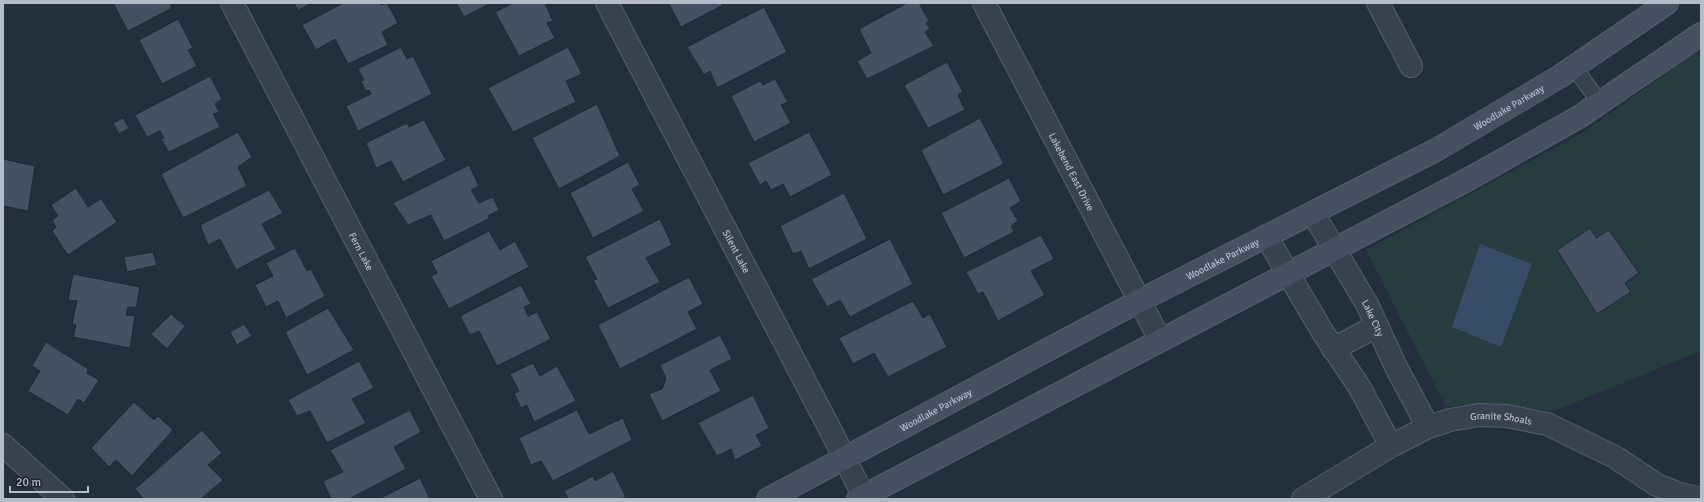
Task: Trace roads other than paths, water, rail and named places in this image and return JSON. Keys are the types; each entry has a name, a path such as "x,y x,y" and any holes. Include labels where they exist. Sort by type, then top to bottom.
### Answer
{"street":[{"name":"Fern Lake","path":"232,3 491,499"},
{"name":"Silent Lake","path":"607,3 844,457 862,498"},
{"name":"Lakebend East Drive","path":"984,3 1160,340"},
{"path":"1378,3 1411,66"},
{"name":"Woodlake Parkway","path":"768,499 844,457 1139,301 1436,150 1559,77 1667,3"},
{"path":"862,498 1160,340 1467,180 1579,117 1701,34"},
{"name":"Lake City","path":"1313,212 1368,306 1396,367 1428,427"},
{"path":"1266,236 1333,349 1360,388 1390,446"},
{"path":"1333,349 1377,326"},
{"name":"Granite Shoals","path":"1303,499 1390,446 1428,427 1450,420 1479,415 1507,416 1546,424 1615,457 1657,484 1677,493 1700,499"},
{"path":"3,445 63,499"}],"lane":[{"path":"1574,67 1600,103"}],"water":[{"path":"1480,244 1532,264 1501,347 1452,327"}]}
